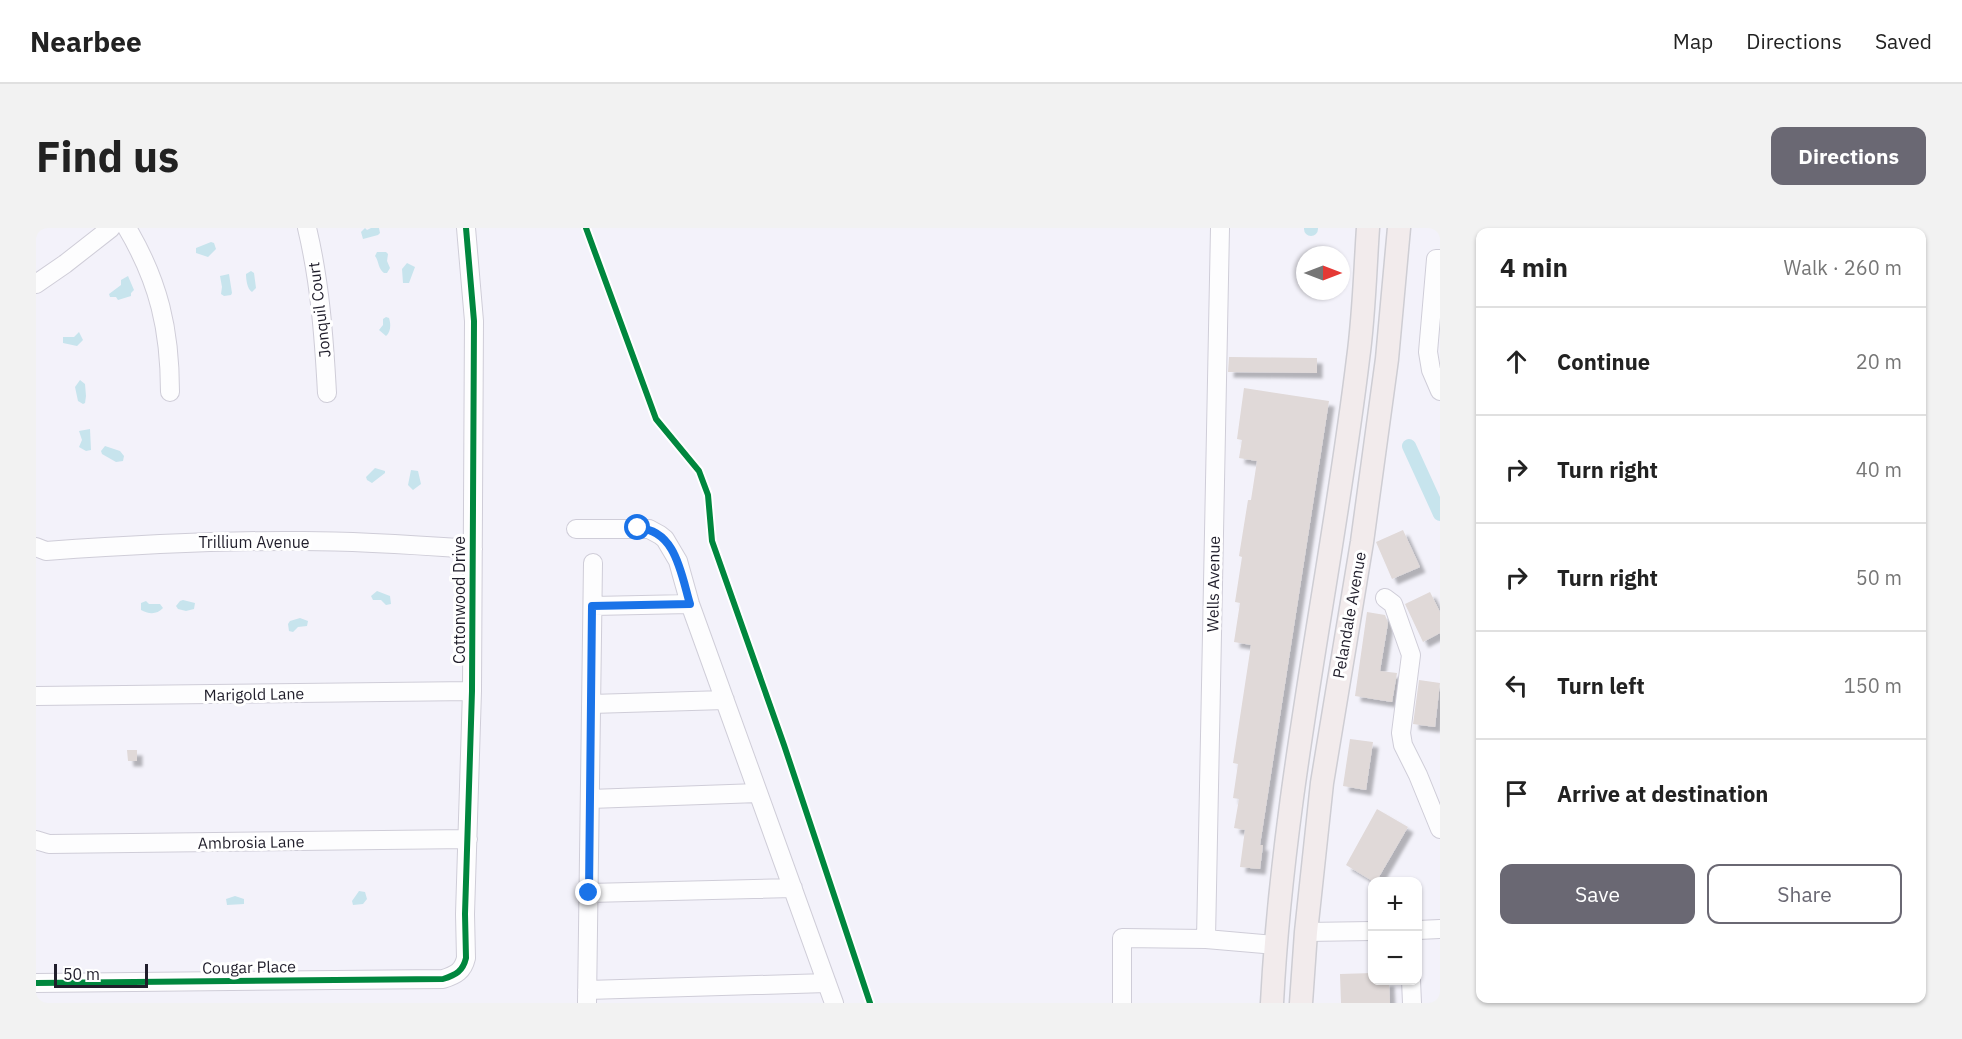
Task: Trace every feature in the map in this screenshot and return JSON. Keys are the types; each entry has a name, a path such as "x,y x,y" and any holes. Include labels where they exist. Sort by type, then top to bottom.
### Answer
{"main road":[{"name":"Pelandale Avenue","path":"1272,1003 1275,945 1297,763 1359,358 1368,228"},
{"name":"Pelandale Avenue","path":"1300,1003 1322,783 1362,542 1387,359 1399,228"}],"street":[{"path":"38,278 111,228"},
{"path":"127,228 140,249 153,278 161,306 170,358 170,392"},
{"name":"Jonquil Court","path":"307,228 321,308 327,393"},
{"name":"Cottonwood Drive","path":"460,971 466,958 465,914 472,691 474,321 466,228"},
{"name":"Wells Avenue","path":"1206,939 1220,228"},
{"path":"1440,259 1436,259 1428,352 1431,370 1440,391"},
{"path":"576,529 649,529 665,539 678,561 690,604 834,1003"},
{"name":"Trillium Avenue","path":"36,548 46,550 135,544 304,541 391,543 473,549"},
{"path":"593,563 587,997 827,983"},
{"path":"1385,598 1393,604 1411,655 1401,733 1403,745 1440,829"},
{"path":"592,606 690,604"},
{"name":"Marigold Lane","path":"36,696 472,691"},
{"path":"591,704 725,700"},
{"path":"590,799 758,793"},
{"name":"Ambrosia Lane","path":"36,840 49,844 468,839"},
{"path":"589,893 793,888"},
{"path":"1422,930 1440,929"},
{"path":"1306,933 1368,931"},
{"path":"1122,1003 1122,938 1206,939 1275,945"},
{"name":"Cougar Place","path":"36,983 443,979 460,971"},
{"path":"1411,985 1412,1003"}],"water":[{"path":"365,228 367,230 379,228 380,233 363,239 361,232"},
{"path":"214,243 216,249 208,257 196,253 196,248"},
{"path":"377,252 388,254 387,261 390,268 387,273 384,273 380,267 375,256"},
{"path":"407,263 415,267 409,283 403,283 402,269"},
{"path":"251,271 254,273 256,288 252,292 246,276"},
{"path":"229,274 232,293 224,296 221,294 220,276"},
{"path":"128,276 134,290 131,296 118,300 116,297 110,297 109,294 121,285 121,280"},
{"path":"386,317 389,318 390,325 386,336 379,330"},
{"path":"79,332 83,340 77,346 63,343 63,337 74,337"},
{"path":"80,380 85,384 86,396 83,404 78,401 75,387"},
{"path":"90,429 91,450 86,451 79,447 82,440 79,431"},
{"path":"105,446 120,451 124,456 123,461 116,462 102,454 101,451"},
{"path":"375,468 385,473 372,483 366,477"},
{"path":"411,470 418,471 421,484 413,490 408,485"},
{"path":"377,591 390,596 391,604 386,605 381,600 373,600 371,596"},
{"path":"183,600 195,603 194,609 186,611 178,609 176,606"},
{"path":"146,601 149,604 160,604 163,608 155,613 141,610 141,603"},
{"path":"300,618 308,621 307,626 298,627 293,632 289,631 290,621"},
{"path":"359,891 365,892 367,899 363,904 353,905 352,901"},
{"path":"235,896 244,899 244,904 227,905 226,899"}],"building":[{"path":"1229,357 1317,358 1317,373 1228,372"},
{"path":"1244,388 1329,401 1260,845 1263,845 1260,869 1240,867 1245,830 1234,828 1239,799 1233,798 1238,764 1233,763 1251,645 1234,642 1240,603 1235,602 1242,557 1239,556 1257,461 1239,458 1242,440 1237,439"},
{"path":"1403,530 1420,567 1392,579 1376,542"},
{"path":"1430,592 1440,612 1440,633 1423,642 1405,604"},
{"path":"1367,612 1385,615 1388,623 1380,671 1397,673 1392,702 1355,696"},
{"path":"1419,680 1440,683 1435,727 1413,724"},
{"path":"1350,739 1373,742 1366,790 1343,786"},
{"path":"127,750 137,750 137,761 128,761"},
{"path":"1377,809 1408,827 1379,877 1368,878 1346,865"},
{"path":"1368,973 1368,985 1389,985 1390,1003 1341,1003 1340,974"}],"waterway":[{"path":"1409,446 1440,514"}],"cycle path":[{"path":"36,983 443,979 455,974 463,966 466,958 465,914 472,691 474,321 466,228"},
{"path":"586,228 656,419 699,471 708,495 712,541 784,745 870,1003"}],"route":[{"path":"589,893 592,606 690,604 673,550 660,535 649,529 638,528"}]}
